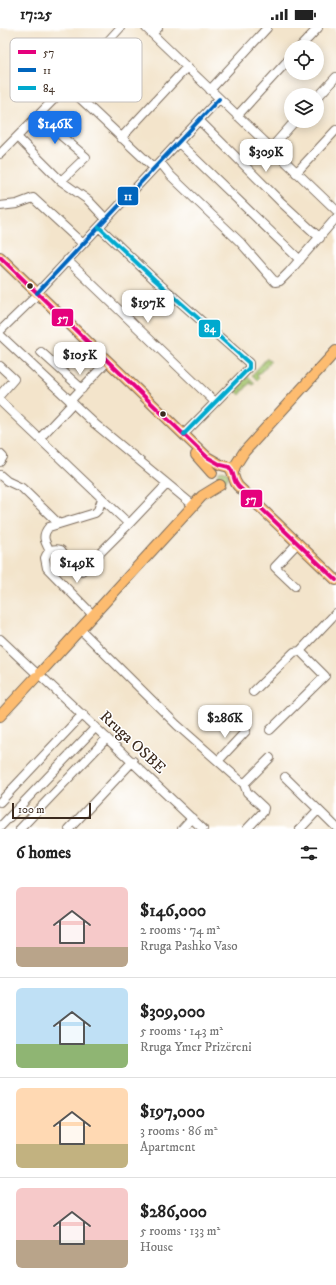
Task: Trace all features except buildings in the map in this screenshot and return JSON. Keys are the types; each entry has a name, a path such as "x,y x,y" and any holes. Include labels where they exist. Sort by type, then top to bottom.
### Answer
{"main road":[{"path":"0,257 35,296 103,366 208,466 215,482 228,480 238,486 333,576 336,588"},
{"path":"0,266 35,296 207,456 222,465 229,467 228,480 294,547 333,576"},
{"path":"0,716 193,505 202,496 228,480 244,452 336,351"},
{"path":"202,496 215,467 222,465 244,452"}],"street":[{"path":"111,38 120,28"},
{"path":"146,28 155,31 187,67 219,99 336,210"},
{"path":"210,90 267,28"},
{"path":"307,40 318,28"},
{"path":"237,116 284,65"},
{"path":"121,138 187,67"},
{"path":"324,90 336,77"},
{"path":"0,331 35,296 219,99"},
{"path":"0,154 52,102"},
{"path":"84,102 121,138 171,176 240,242 275,282 280,280 300,260 336,218"},
{"path":"38,116 86,157 61,181"},
{"path":"199,120 282,203 320,238"},
{"path":"270,148 289,128"},
{"path":"296,173 336,130"},
{"path":"17,138 61,181 88,200 106,219"},
{"path":"178,142 300,260"},
{"path":"0,206 17,204 33,198 83,244"},
{"path":"99,226 155,280 249,362 249,368 184,434"},
{"path":"67,260 216,402"},
{"path":"0,335 122,448 193,505"},
{"path":"41,352 82,388"},
{"path":"0,366 14,379 0,395"},
{"path":"40,438 72,402 82,388 103,366"},
{"path":"0,401 129,524"},
{"path":"0,454 3,457 0,462"},
{"path":"1,476 7,481 22,488 58,523"},
{"path":"48,553 55,549 62,550 75,569 82,571 167,484"},
{"path":"93,615 47,568 45,561 48,553 44,535 49,527 58,523 95,513 102,498"},
{"path":"294,547 275,567 295,586"},
{"path":"253,692 294,652 300,651 336,613"},
{"path":"80,630 177,725 244,784 247,792 264,808 264,812 247,829"},
{"name":"Rruga OSBE","path":"0,639 83,714 204,829"},
{"path":"270,730 325,676 300,651"},
{"path":"0,802 83,714"},
{"path":"0,827 96,727"},
{"path":"218,761 246,731"},
{"path":"20,829 107,738"},
{"path":"244,784 270,758"},
{"path":"69,829 133,762"},
{"path":"285,777 336,827"},
{"path":"300,829 318,810"},
{"path":"182,829 192,818"}],"green space":[{"path":"267,358 271,361 257,376 259,378 257,380 252,375"},
{"path":"248,376 255,383 253,385 250,383 240,395 235,390"},
{"path":"221,471 225,471 227,472 227,480 221,481 218,478 218,474"}],"transit line":[{"name":"11","path":"37,293 219,99"},
{"name":"84","path":"99,227 155,280 249,363 249,368 184,434"},
{"name":"57","path":"0,257 207,457 221,465 229,467 238,486 336,580"}]}
